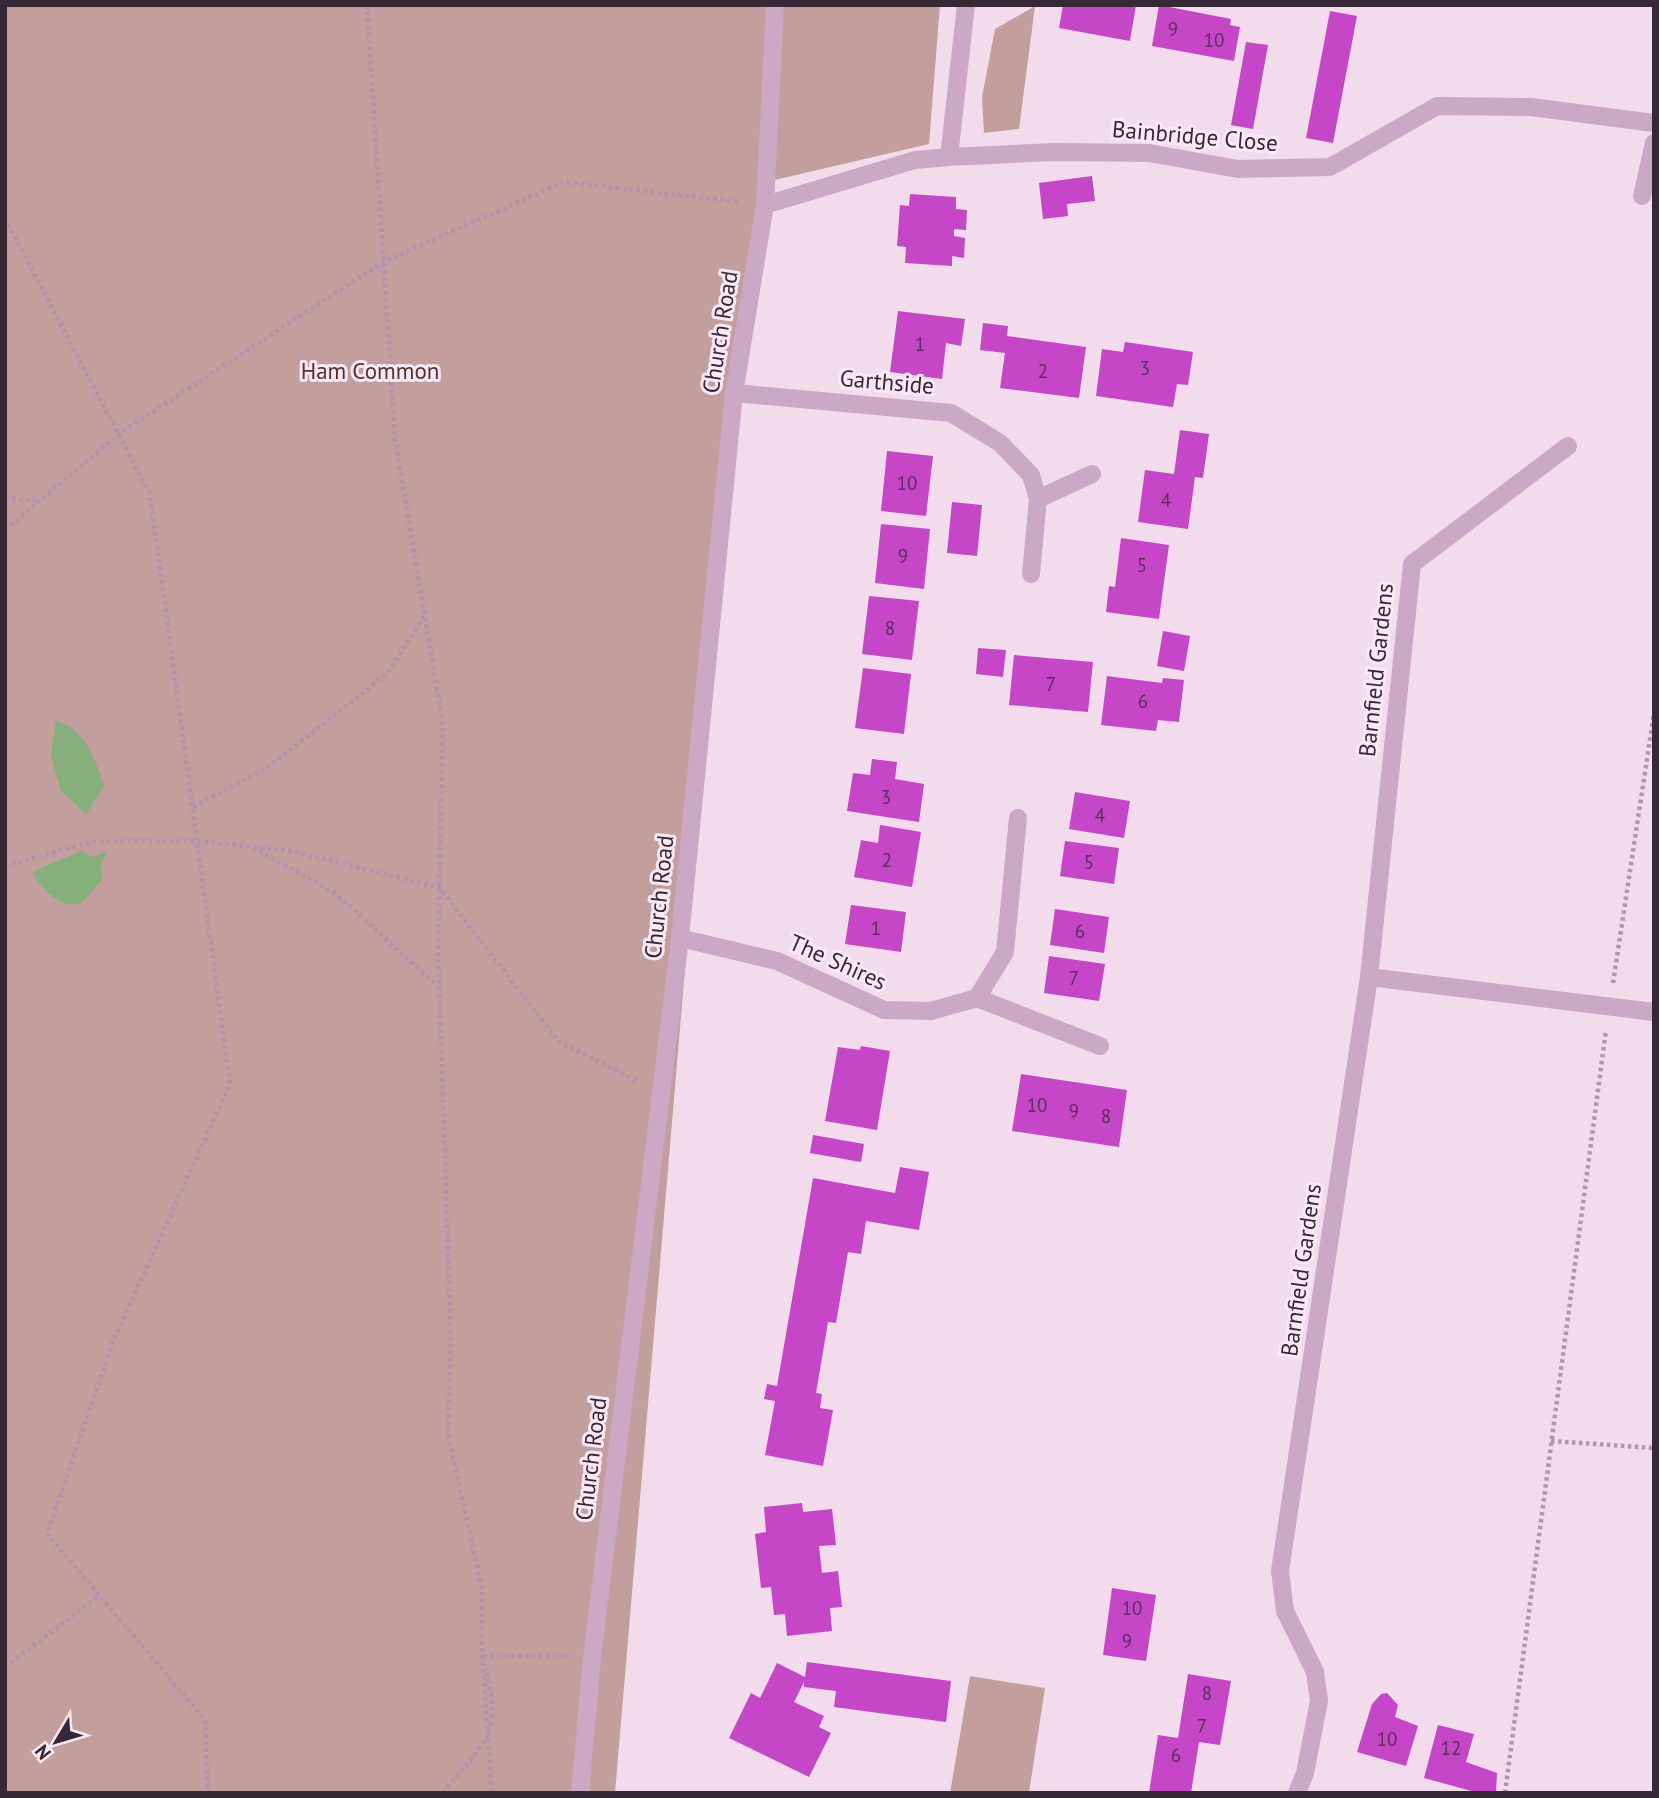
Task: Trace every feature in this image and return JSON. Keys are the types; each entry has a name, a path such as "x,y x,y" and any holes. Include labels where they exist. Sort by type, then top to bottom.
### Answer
{"street":[{"name":"Church Road","path":"580,1793 592,1658 680,938 734,393 765,205 775,5"},
{"path":"949,157 966,5"},
{"name":"Bainbridge Close","path":"765,205 915,160 949,157 1054,152 1149,153 1238,169 1329,167 1437,106 1531,107 1654,123"},
{"path":"1642,196 1654,143"},
{"name":"Garthside","path":"734,393 951,413 1000,443 1031,475 1038,499 1031,574"},
{"name":"Barnfield Gardens","path":"1297,1793 1305,1773 1319,1702 1315,1672 1285,1611 1280,1571 1369,977 1412,564 1568,446"},
{"path":"1038,499 1092,474"},
{"path":"1018,818 1005,952 977,998 1100,1046"},
{"name":"The Shires","path":"680,938 777,961 884,1010 931,1011 977,998"},
{"path":"1369,977 1654,1012"}],"path":[{"path":"367,5 395,438 443,726 439,987 451,1341 448,1434 482,1589 482,1654 492,1793"},
{"path":"5,530 119,435 383,262 564,182 765,205"},
{"path":"5,218 150,494 230,1084 113,1342 47,1534 205,1720 208,1793"},
{"path":"5,498 40,501"},
{"path":"193,807 265,769 362,694 389,671 425,615"},
{"path":"1505,1793 1609,1006 1654,713"},
{"path":"5,866 95,841 197,841 293,851 440,888 559,1042 660,1092"},
{"path":"249,846 335,893 439,987"},
{"path":"1551,1441 1654,1448"},
{"path":"5,1667 99,1595"},
{"path":"482,1654 592,1658"},
{"path":"443,1793 488,1734"}],"green space":[{"name":"Ham Common","path":"5,5 940,5 929,144 766,182 734,393 615,1793 5,1793"},
{"path":"1035,6 1019,129 984,133 982,97 995,29"},
{"path":"970,1676 1045,1688 1029,1793 950,1793"}],"shaded area":[{"path":"56,721 66,725 82,738 101,777 104,787 86,814 61,791 51,756"},
{"path":"81,851 91,857 107,852 101,865 102,880 83,901 76,904 62,902 48,892 33,875 35,871"}],"building":[{"path":"1063,5 1136,5 1130,41 1059,28"},
{"path":"1159,5 1231,19 1230,25 1240,27 1234,61 1152,46"},
{"path":"1330,11 1357,16 1333,143 1306,138"},
{"path":"1246,42 1268,45 1253,129 1231,125"},
{"path":"1092,176 1095,201 1067,204 1068,216 1043,219 1039,183"},
{"path":"910,194 956,197 956,209 967,210 966,230 954,229 954,236 965,238 964,258 952,256 952,266 905,263 906,247 897,246 900,205 909,206"},
{"path":"898,311 965,319 961,346 946,343 942,379 890,372"},
{"path":"983,323 1008,326 1007,336 1086,347 1079,398 1000,388 1005,353 980,350"},
{"path":"1125,342 1193,352 1188,385 1177,384 1173,407 1096,396 1102,349 1123,352"},
{"path":"1180,430 1209,434 1203,478 1195,477 1188,529 1138,522 1145,470 1174,474"},
{"path":"887,451 933,456 926,516 881,511"},
{"path":"952,502 982,505 977,556 947,553"},
{"path":"881,524 930,529 924,589 875,583"},
{"path":"1121,538 1169,545 1159,619 1106,612 1109,586 1115,587"},
{"path":"869,596 919,601 912,660 862,654"},
{"path":"1163,631 1190,636 1184,671 1157,666"},
{"path":"978,648 1006,650 1003,677 976,674"},
{"path":"1014,655 1093,662 1088,712 1009,705"},
{"path":"863,668 911,674 904,734 855,728"},
{"path":"1107,676 1162,683 1163,678 1184,680 1179,722 1158,720 1156,731 1101,725"},
{"path":"872,759 897,762 895,779 924,784 919,822 847,811 853,773 870,775"},
{"path":"1075,792 1130,801 1124,838 1069,829"},
{"path":"880,825 921,832 912,887 854,877 861,840 878,843"},
{"path":"1065,841 1119,848 1114,884 1060,876"},
{"path":"851,905 906,912 901,952 845,944"},
{"path":"1055,909 1109,917 1104,953 1050,945"},
{"path":"1049,956 1105,964 1099,1001 1044,993"},
{"path":"861,1046 890,1051 877,1130 825,1121 838,1047 860,1050"},
{"path":"1021,1074 1127,1090 1119,1147 1012,1131"},
{"path":"813,1135 864,1144 861,1162 810,1153"},
{"path":"900,1167 929,1172 919,1230 866,1221 861,1254 848,1252 836,1323 828,1322 816,1393 822,1394 820,1408 833,1410 823,1466 765,1455 775,1401 764,1399 767,1384 777,1386 813,1178 895,1193"},
{"path":"802,1503 803,1512 832,1509 836,1545 819,1546 822,1573 838,1571 842,1607 830,1608 832,1631 787,1636 785,1614 774,1615 771,1587 761,1588 755,1534 766,1532 764,1507"},
{"path":"1112,1588 1156,1595 1146,1661 1103,1655"},
{"path":"807,1662 951,1681 946,1722 834,1707 836,1691 804,1687 804,1682 794,1702 824,1716 819,1727 831,1733 809,1777 729,1738 751,1693 760,1698 777,1663 805,1677"},
{"path":"1188,1674 1231,1681 1220,1745 1199,1742 1191,1793 1149,1793 1158,1735 1178,1738"},
{"path":"1387,1693 1398,1705 1395,1717 1418,1726 1406,1766 1357,1752 1372,1704 1381,1694"},
{"path":"1438,1725 1474,1734 1466,1762 1497,1773 1496,1793 1479,1793 1424,1778"}]}
